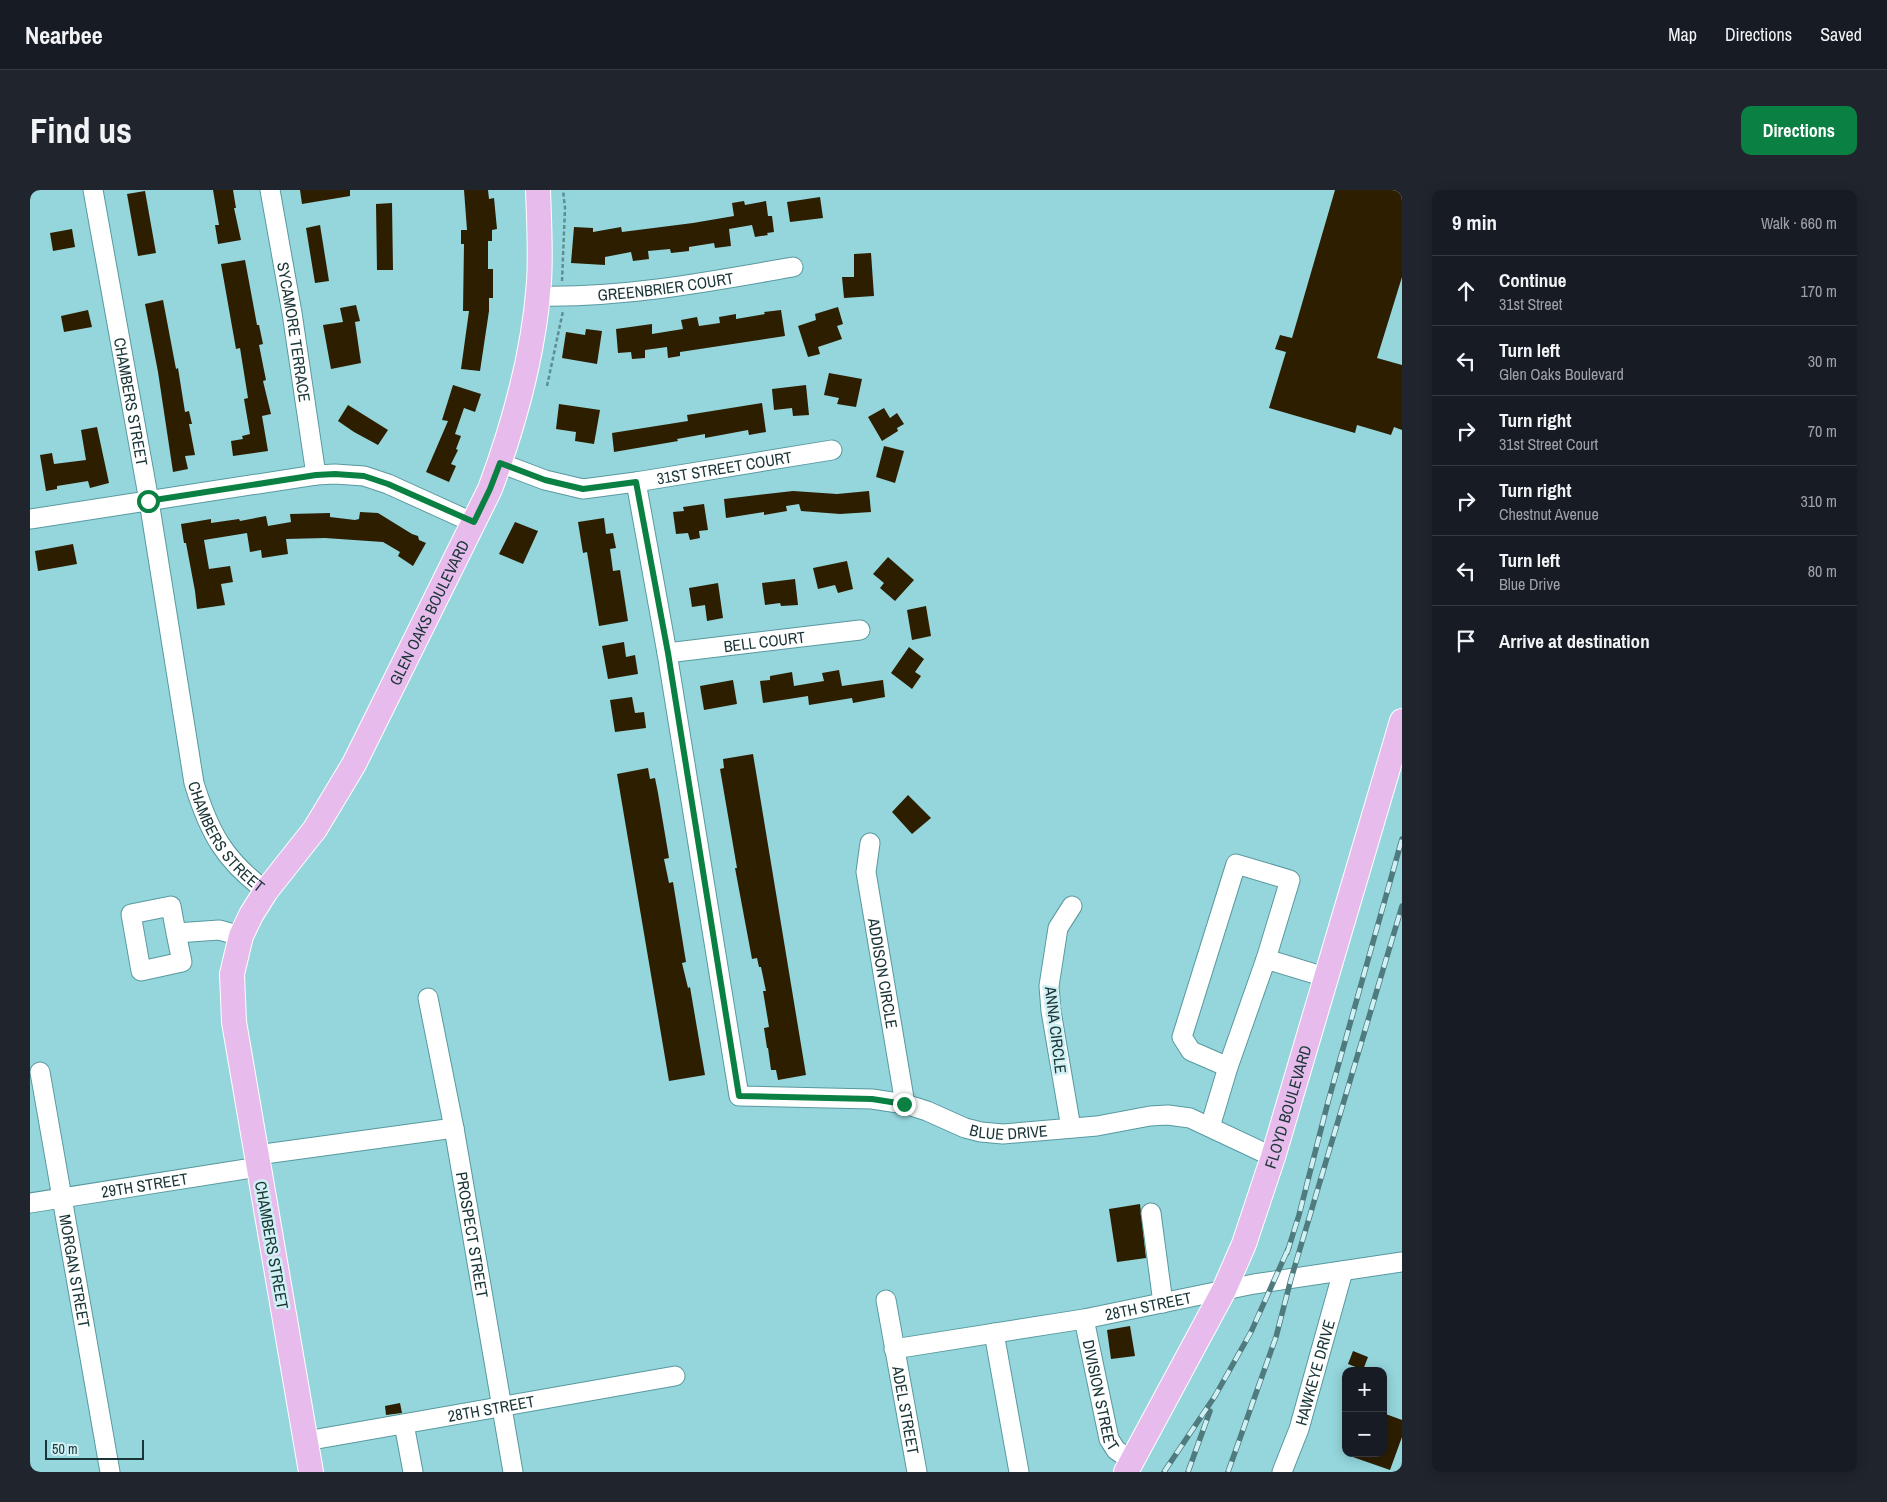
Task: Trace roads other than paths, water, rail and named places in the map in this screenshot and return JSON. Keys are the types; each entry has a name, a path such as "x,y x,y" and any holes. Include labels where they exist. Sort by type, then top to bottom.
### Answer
{"main road":[{"name":"GLEN OAKS BOULEVARD","path":"266,891 315,829 354,764 490,489 521,395 537,296 540,245 538,190"},
{"name":"FLOYD BOULEVARD","path":"1129,1466 1224,1290 1244,1244 1273,1157 1402,721"},
{"name":"CHAMBERS STREET","path":"266,891 250,915 241,936 232,974 234,1022 312,1472"}],"street":[{"name":"CHAMBERS STREET","path":"94,190 148,501 194,783 204,816 224,852 248,877 266,891"},
{"name":"SYCAMORE TERRACE","path":"270,190 292,313 316,475"},
{"name":"GREENBRIER COURT","path":"537,296 631,292 680,286 793,267"},
{"name":"31ST STREET COURT","path":"500,463 545,480 583,489 832,450"},
{"path":"30,519 316,475 335,474 364,476 388,484 474,522"},
{"path":"636,482 668,653"},
{"name":"BELL COURT","path":"668,653 860,630"},
{"name":"BLUE DRIVE","path":"668,653 739,1096 872,1099 904,1104 928,1111 965,1128 1003,1134 1097,1126 1150,1116 1168,1115 1190,1118 1273,1157"},
{"name":"ADDISON CIRCLE","path":"870,843 866,872 904,1104"},
{"path":"1210,1128 1228,1067 1266,959 1290,880 1236,864 1182,1037 1192,1051 1228,1067"},
{"name":"ANNA CIRCLE","path":"1071,1128 1051,1011 1049,986 1058,928 1072,906"},
{"path":"176,933 219,930 241,936"},
{"path":"1266,959 1325,977"},
{"name":"PROSPECT STREET","path":"428,998 454,1128 514,1472"},
{"name":"MORGAN STREET","path":"40,1072 110,1472"},
{"name":"29TH STREET","path":"30,1203 258,1161 454,1128"},
{"path":"1151,1214 1163,1303"},
{"name":"28TH STREET","path":"894,1349 1084,1319 1254,1284 1402,1262"},
{"name":"HAWKEYE DRIVE","path":"1282,1472 1299,1429 1343,1271"},
{"name":"ADEL STREET","path":"886,1300 917,1472"},
{"name":"DIVISION STREET","path":"1084,1319 1108,1439 1129,1466"},
{"path":"994,1333 1019,1472"},
{"name":"28TH STREET","path":"306,1441 675,1376"},
{"path":"404,1424 413,1472"}],"railway":[{"path":"1287,1253 1402,839"},
{"path":"1228,1472 1276,1337 1291,1279 1402,906"},
{"path":"1164,1472 1215,1396 1251,1332 1289,1247"},
{"path":"1188,1472 1210,1411"}]}
